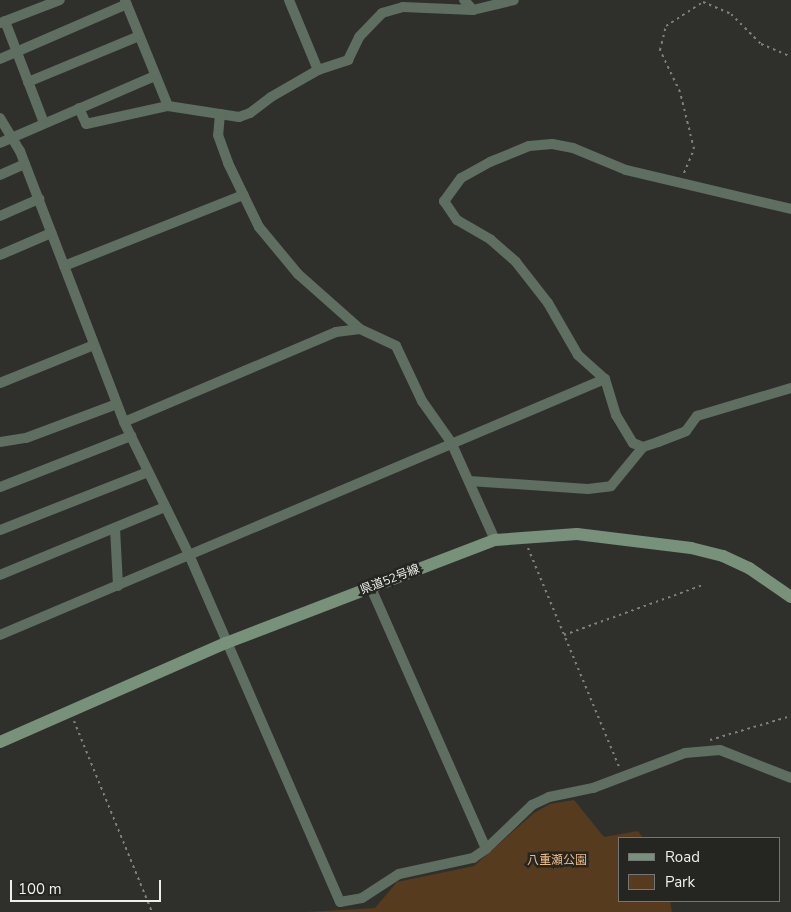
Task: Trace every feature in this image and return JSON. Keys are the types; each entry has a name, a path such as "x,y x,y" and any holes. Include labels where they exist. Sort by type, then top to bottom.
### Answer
{"main road":[{"name":"県道52号線","path":"0,742 69,710 226,643 495,540 523,536 605,536 691,548 723,556 749,568 791,596"}],"street":[{"path":"44,123 2,22 60,0"},
{"path":"289,0 318,70"},
{"path":"464,0 473,10"},
{"path":"79,108 86,124 168,106 238,117 250,113 271,97 318,70 348,60 359,37 382,13 403,7 473,10 514,0"},
{"path":"0,59 126,2 168,106"},
{"path":"28,82 139,36"},
{"path":"0,143 155,76"},
{"path":"220,114 218,135 243,195 259,227 281,257 360,329 396,346 422,400 452,442 495,540"},
{"path":"0,118 13,136 25,164 124,422 190,557 340,902 362,898 399,874 473,858 486,849 532,805 685,754 713,749 791,778"},
{"path":"643,447 633,443 616,415 605,379 578,355 548,303 516,262 491,240 457,220 444,201 461,178 490,162 529,146 552,144 573,148 626,170 791,209"},
{"path":"0,174 25,164"},
{"path":"64,266 243,195"},
{"path":"0,216 38,199"},
{"path":"0,255 52,233"},
{"path":"124,422 336,332 360,329"},
{"path":"0,383 94,345"},
{"path":"0,635 190,557 452,442 605,379"},
{"path":"469,481 588,489 611,486 643,447 686,431 697,416 791,388"},
{"path":"0,442 26,438 117,404"},
{"path":"0,487 131,436"},
{"path":"0,530 148,472"},
{"path":"0,576 166,507"},
{"path":"115,528 118,586"},
{"path":"371,588 486,849"}],"path":[{"path":"681,183 694,150 680,92 660,50 666,26 703,2 731,14 761,44 791,58"},
{"path":"523,536 623,776"},
{"path":"564,635 703,585"},
{"path":"69,710 152,912"}],"green space":[{"name":"八重瀬公園","path":"574,800 604,837 638,831 642,837 618,837 618,902 670,902 672,912 306,912 375,908 397,882 474,866 534,813 550,804"}]}
